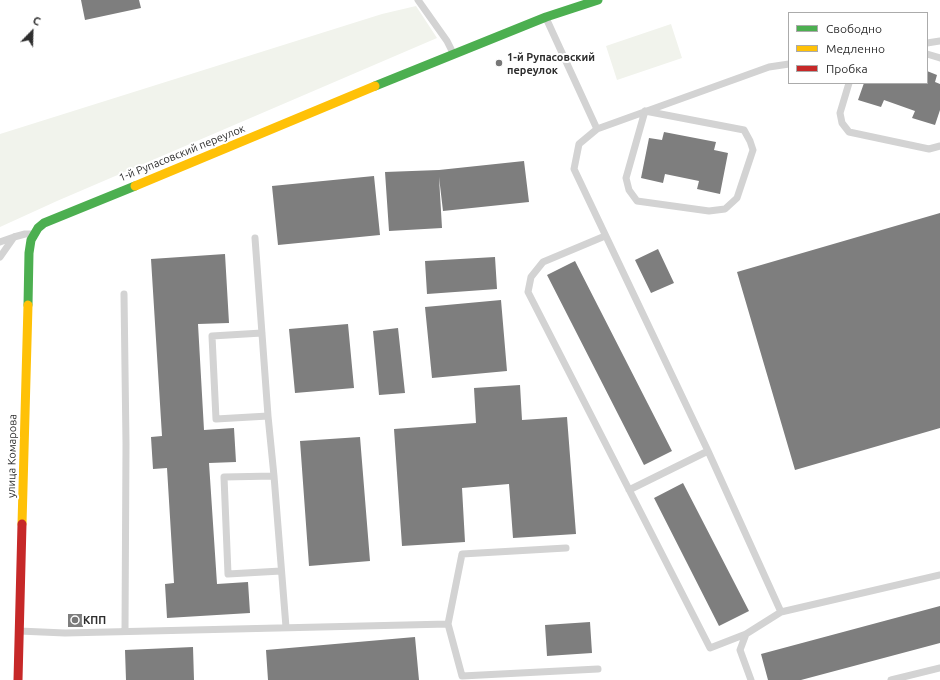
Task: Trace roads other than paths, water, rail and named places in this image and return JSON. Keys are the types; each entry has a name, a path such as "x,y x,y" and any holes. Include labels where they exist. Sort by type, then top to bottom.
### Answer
{"street":[{"name":"1-й Рупасовский переулок","path":"34,234 44,223 51,220 453,54 546,17 598,0"},
{"name":"улица Комарова","path":"18,680 29,247 34,234"}],"lane":[{"path":"418,0 448,41 453,54"},
{"path":"546,17 596,129"},
{"path":"928,43 940,41"},
{"path":"928,54 940,58"},
{"path":"781,612 708,451 574,170 579,144 596,129 769,67 788,64"},
{"path":"849,84 840,113 842,123 849,132 929,149 940,146"},
{"path":"645,111 744,130 753,150 737,198 725,209 709,211 637,201 629,190 626,178 645,111"},
{"path":"0,242 25,234 34,234"},
{"path":"605,236 543,262 531,277 528,292 710,648 746,634 781,612 940,575"},
{"path":"0,257 14,237"},
{"path":"255,238 286,628"},
{"path":"124,294 126,444 125,631"},
{"path":"262,333 212,336 216,419 268,416"},
{"path":"629,490 708,451"},
{"path":"274,476 224,477 228,574 282,572"},
{"path":"566,548 462,554 448,624 460,678 598,669"},
{"path":"19,631 65,632 448,624"},
{"path":"746,634 740,650 751,680"},
{"path":"891,680 940,668"}],"place":[{"name":"1-й Рупасовский переулок","path":"499,63"},
{"name":"КПП","path":"75,620"}]}
